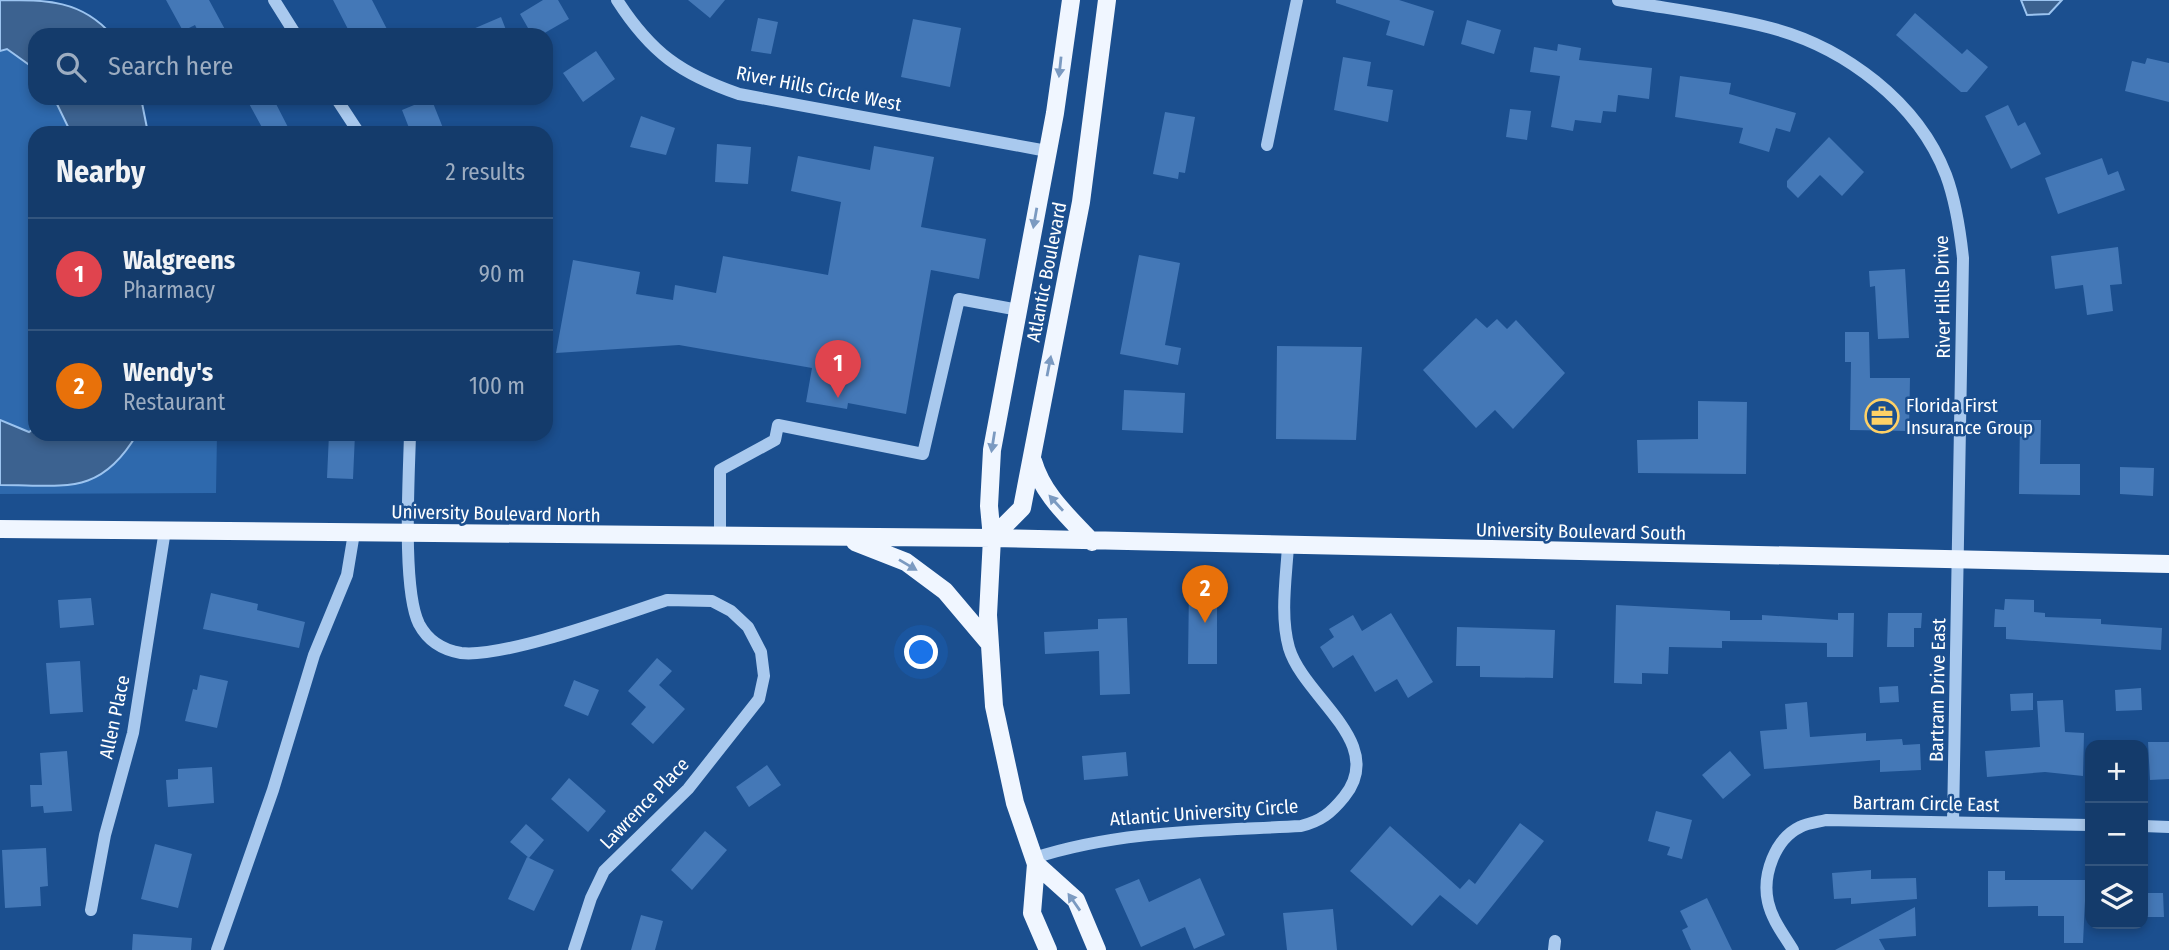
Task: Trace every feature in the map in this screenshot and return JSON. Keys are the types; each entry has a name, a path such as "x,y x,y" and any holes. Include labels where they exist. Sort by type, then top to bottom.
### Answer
{"main road":[{"name":"Atlantic Boulevard","path":"1048,950 1032,913 1035,861 1015,803 996,717 989,643 992,538 989,506 992,450 1047,151 1071,0"},
{"name":"Atlantic Boulevard","path":"992,538 1021,508 1032,457 1082,202 1107,0"},
{"path":"1032,457 1039,482 1092,541"},
{"name":"University Boulevard North","path":"0,529 992,538"},
{"path":"845,538 906,562 944,591 989,643"},
{"name":"University Boulevard South","path":"992,538 2169,564"},
{"name":"Atlantic Boulevard","path":"1035,861 1076,900 1097,950"}],"street":[{"path":"274,0 292,28"},
{"name":"River Hills Circle West","path":"617,0 654,48 676,67 729,90 1047,151"},
{"path":"1267,145 1297,0"},
{"name":"River Hills Drive","path":"1618,0 1772,28 1813,43 1859,68 1893,97 1923,134 1945,173 1959,220 1963,258 1959,559"},
{"path":"341,105 355,126"},
{"path":"720,537 720,470 775,440 778,425 923,454 958,299 1019,310"},
{"path":"409,534 410,441"},
{"name":"Allen Place","path":"91,910 105,835 133,733 165,530"},
{"path":"217,950 273,790 314,655 346,575 354,533"},
{"name":"Lawrence Place","path":"409,534 413,604 419,624 430,641 446,650 463,653 493,650 667,600 688,598 712,601 731,611 748,627 761,652 764,676 759,699 688,789 604,872 591,898 574,950"},
{"name":"Atlantic University Circle","path":"1035,861 1075,845 1129,835 1301,826 1317,822 1331,813 1352,787 1359,760 1353,744 1298,668 1290,649 1285,606 1287,546"},
{"name":"Bartram Drive East","path":"1953,822 1959,559"},
{"name":"Bartram Circle East","path":"1793,950 1775,921 1768,901 1767,883 1775,854 1785,836 1802,825 1826,820 2085,825"},
{"path":"2148,826 2169,827"}],"shaded area":[{"path":"0,0 48,2 76,9 105,28 28,28 28,105 142,105 147,126 28,126 28,441 217,441 216,493 0,494"},
{"path":"0,0 62,4 88,15 105,28 28,28 28,64 7,49 0,51"},
{"path":"2021,0 2062,0 2049,14 2027,15"},
{"path":"57,105 142,105 147,126 68,126"},
{"path":"0,420 28,432 28,441 132,441 109,469 79,483 0,485"}],"building":[{"path":"166,0 209,0 224,28 196,28 195,25 181,28"},
{"path":"333,0 372,0 386,28 347,28"},
{"path":"543,0 558,0 569,19 553,28 528,28 520,14"},
{"path":"688,0 725,0 710,18"},
{"path":"1336,0 1399,0 1434,11 1424,46 1386,35 1390,21 1336,3"},
{"path":"1915,13 1962,54 1967,49 1988,67 1967,92 1961,92 1896,35"},
{"path":"501,17 505,28 475,28"},
{"path":"758,18 778,22 771,54 751,51"},
{"path":"913,19 961,28 950,87 901,77"},
{"path":"1467,20 1501,30 1494,54 1461,44"},
{"path":"1558,44 1581,48 1579,60 1652,68 1649,99 1618,95 1616,112 1603,111 1601,123 1575,120 1573,131 1551,127 1560,76 1530,72 1534,47 1557,51"},
{"path":"596,51 615,79 583,102 563,73"},
{"path":"1343,57 1371,62 1367,86 1393,90 1388,122 1334,110"},
{"path":"2147,58 2169,63 2169,102 2125,91 2132,61 2145,64"},
{"path":"1680,76 1731,83 1729,94 1796,113 1790,132 1776,128 1769,152 1739,143 1743,128 1675,117"},
{"path":"250,105 277,105 287,126 261,126"},
{"path":"414,105 434,105 442,126 408,126 402,110"},
{"path":"2008,105 2018,126 2025,122 2041,154 2011,169 1985,116"},
{"path":"1510,109 1531,111 1527,140 1506,137"},
{"path":"1165,112 1195,117 1185,173 1179,172 1178,179 1153,174"},
{"path":"641,116 675,128 666,155 630,147"},
{"path":"1829,137 1864,172 1842,196 1820,175 1798,198 1787,187 1787,181"},
{"path":"717,144 751,147 748,184 715,182"},
{"path":"874,146 934,157 921,227 986,239 979,279 931,270 906,414 848,403 847,409 806,402 812,368 679,345 556,353 573,260 640,272 636,294 673,300 675,285 716,293 723,256 828,275 841,202 791,191 798,156 870,170"},
{"path":"2102,158 2108,175 2118,171 2125,190 2058,214 2045,178"},
{"path":"2118,247 2122,284 2110,285 2113,311 2087,315 2083,285 2055,289 2051,256"},
{"path":"1139,255 1180,263 1165,345 1181,348 1178,365 1120,354"},
{"path":"1905,269 1909,338 1878,339 1875,286 1870,287 1869,271"},
{"path":"1476,318 1487,328 1497,319 1507,329 1516,320 1565,373 1513,429 1495,410 1476,428 1423,370"},
{"path":"1845,332 1869,332 1870,378 1910,378 1909,431 1850,430 1851,362 1845,362"},
{"path":"1277,346 1362,347 1356,440 1276,439"},
{"path":"1124,390 1185,393 1183,433 1122,430"},
{"path":"1698,401 1747,402 1746,474 1638,473 1637,440 1698,439"},
{"path":"2020,420 2041,420 2040,464 2080,464 2080,495 2019,494"},
{"path":"329,441 355,441 353,479 327,478"},
{"path":"2120,467 2154,468 2153,496 2120,494"},
{"path":"1189,587 1217,588 1217,664 1188,664"},
{"path":"211,593 258,604 257,610 305,622 299,648 203,629"},
{"path":"91,598 94,625 60,628 58,600"},
{"path":"2005,599 2034,600 2034,612 2045,613 2045,617 2101,619 2101,624 2162,628 2161,650 2006,639 2006,627 1994,627 1995,609 2004,610"},
{"path":"1616,605 1730,611 1730,620 1762,620 1762,615 1838,620 1838,613 1854,613 1853,657 1827,657 1827,643 1722,641 1722,648 1669,647 1668,674 1642,673 1642,684 1614,683"},
{"path":"1391,613 1433,682 1408,698 1397,679 1375,692 1353,655 1333,668 1320,647 1334,637 1329,629 1353,615 1362,631"},
{"path":"1888,613 1922,613 1921,628 1914,628 1914,647 1887,647"},
{"path":"1127,618 1130,694 1100,695 1099,651 1045,654 1044,632 1098,629 1098,619"},
{"path":"1457,627 1555,630 1553,678 1480,677 1480,666 1456,666"},
{"path":"657,658 672,671 659,685 685,709 653,744 631,724 646,707 628,691"},
{"path":"80,661 83,712 50,714 46,663"},
{"path":"200,675 228,681 217,728 185,721 193,689 197,690"},
{"path":"574,680 599,690 588,716 564,706"},
{"path":"1898,686 1899,702 1880,703 1879,687"},
{"path":"2141,688 2142,710 2116,711 2115,690"},
{"path":"2033,693 2033,710 2011,711 2010,694"},
{"path":"2063,700 2065,732 2084,733 2083,776 2045,772 1987,777 1985,751 2040,747 2037,701"},
{"path":"1807,702 1810,737 1866,733 1866,741 1902,739 1903,745 1920,744 1921,770 1880,772 1880,760 1764,769 1760,731 1787,729 1785,704"},
{"path":"2148,742 2169,742 2169,779 2150,780"},
{"path":"67,751 72,811 44,813 43,806 31,807 30,785 42,785 40,753"},
{"path":"1730,751 1751,775 1723,799 1702,775"},
{"path":"1126,752 1128,776 1084,780 1082,756"},
{"path":"767,765 781,785 749,807 736,787"},
{"path":"212,767 214,803 168,807 166,780 178,779 178,769"},
{"path":"569,778 606,811 588,832 551,799"},
{"path":"1656,811 1692,820 1682,859 1667,855 1670,847 1648,841"},
{"path":"1520,823 1544,841 1477,925 1440,895 1412,926 1350,871 1390,826 1460,889 1469,879 1475,884"},
{"path":"526,824 544,840 529,858 510,842"},
{"path":"705,831 727,850 692,890 671,870"},
{"path":"155,844 192,854 178,908 141,899"},
{"path":"46,848 48,886 40,887 41,906 5,908 2,850"},
{"path":"527,857 554,870 534,911 508,899"},
{"path":"1871,870 1871,879 1916,878 1917,899 1851,904 1851,898 1834,899 1832,873"},
{"path":"1988,871 2005,871 2005,880 2085,880 2083,943 2064,943 2064,916 2038,916 2038,906 1988,907"},
{"path":"1200,878 1225,935 1194,949 1185,927 1141,947 1115,889 1139,879 1149,902"},
{"path":"2148,893 2163,893 2164,917 2148,917"},
{"path":"1707,898 1732,950 1691,950 1682,930 1688,927 1680,911"},
{"path":"1915,907 1916,936 1879,939 1885,950 1835,950"},
{"path":"1333,909 1337,950 1287,950 1283,913"},
{"path":"641,915 663,921 655,950 631,950"},
{"path":"133,934 192,938 191,950 132,950"}],"place":[{"name":"Walgreens","path":"838,398"},
{"name":"Florida First Insurance Group","path":"1882,416"},
{"name":"Wendy's","path":"1205,623"}]}
